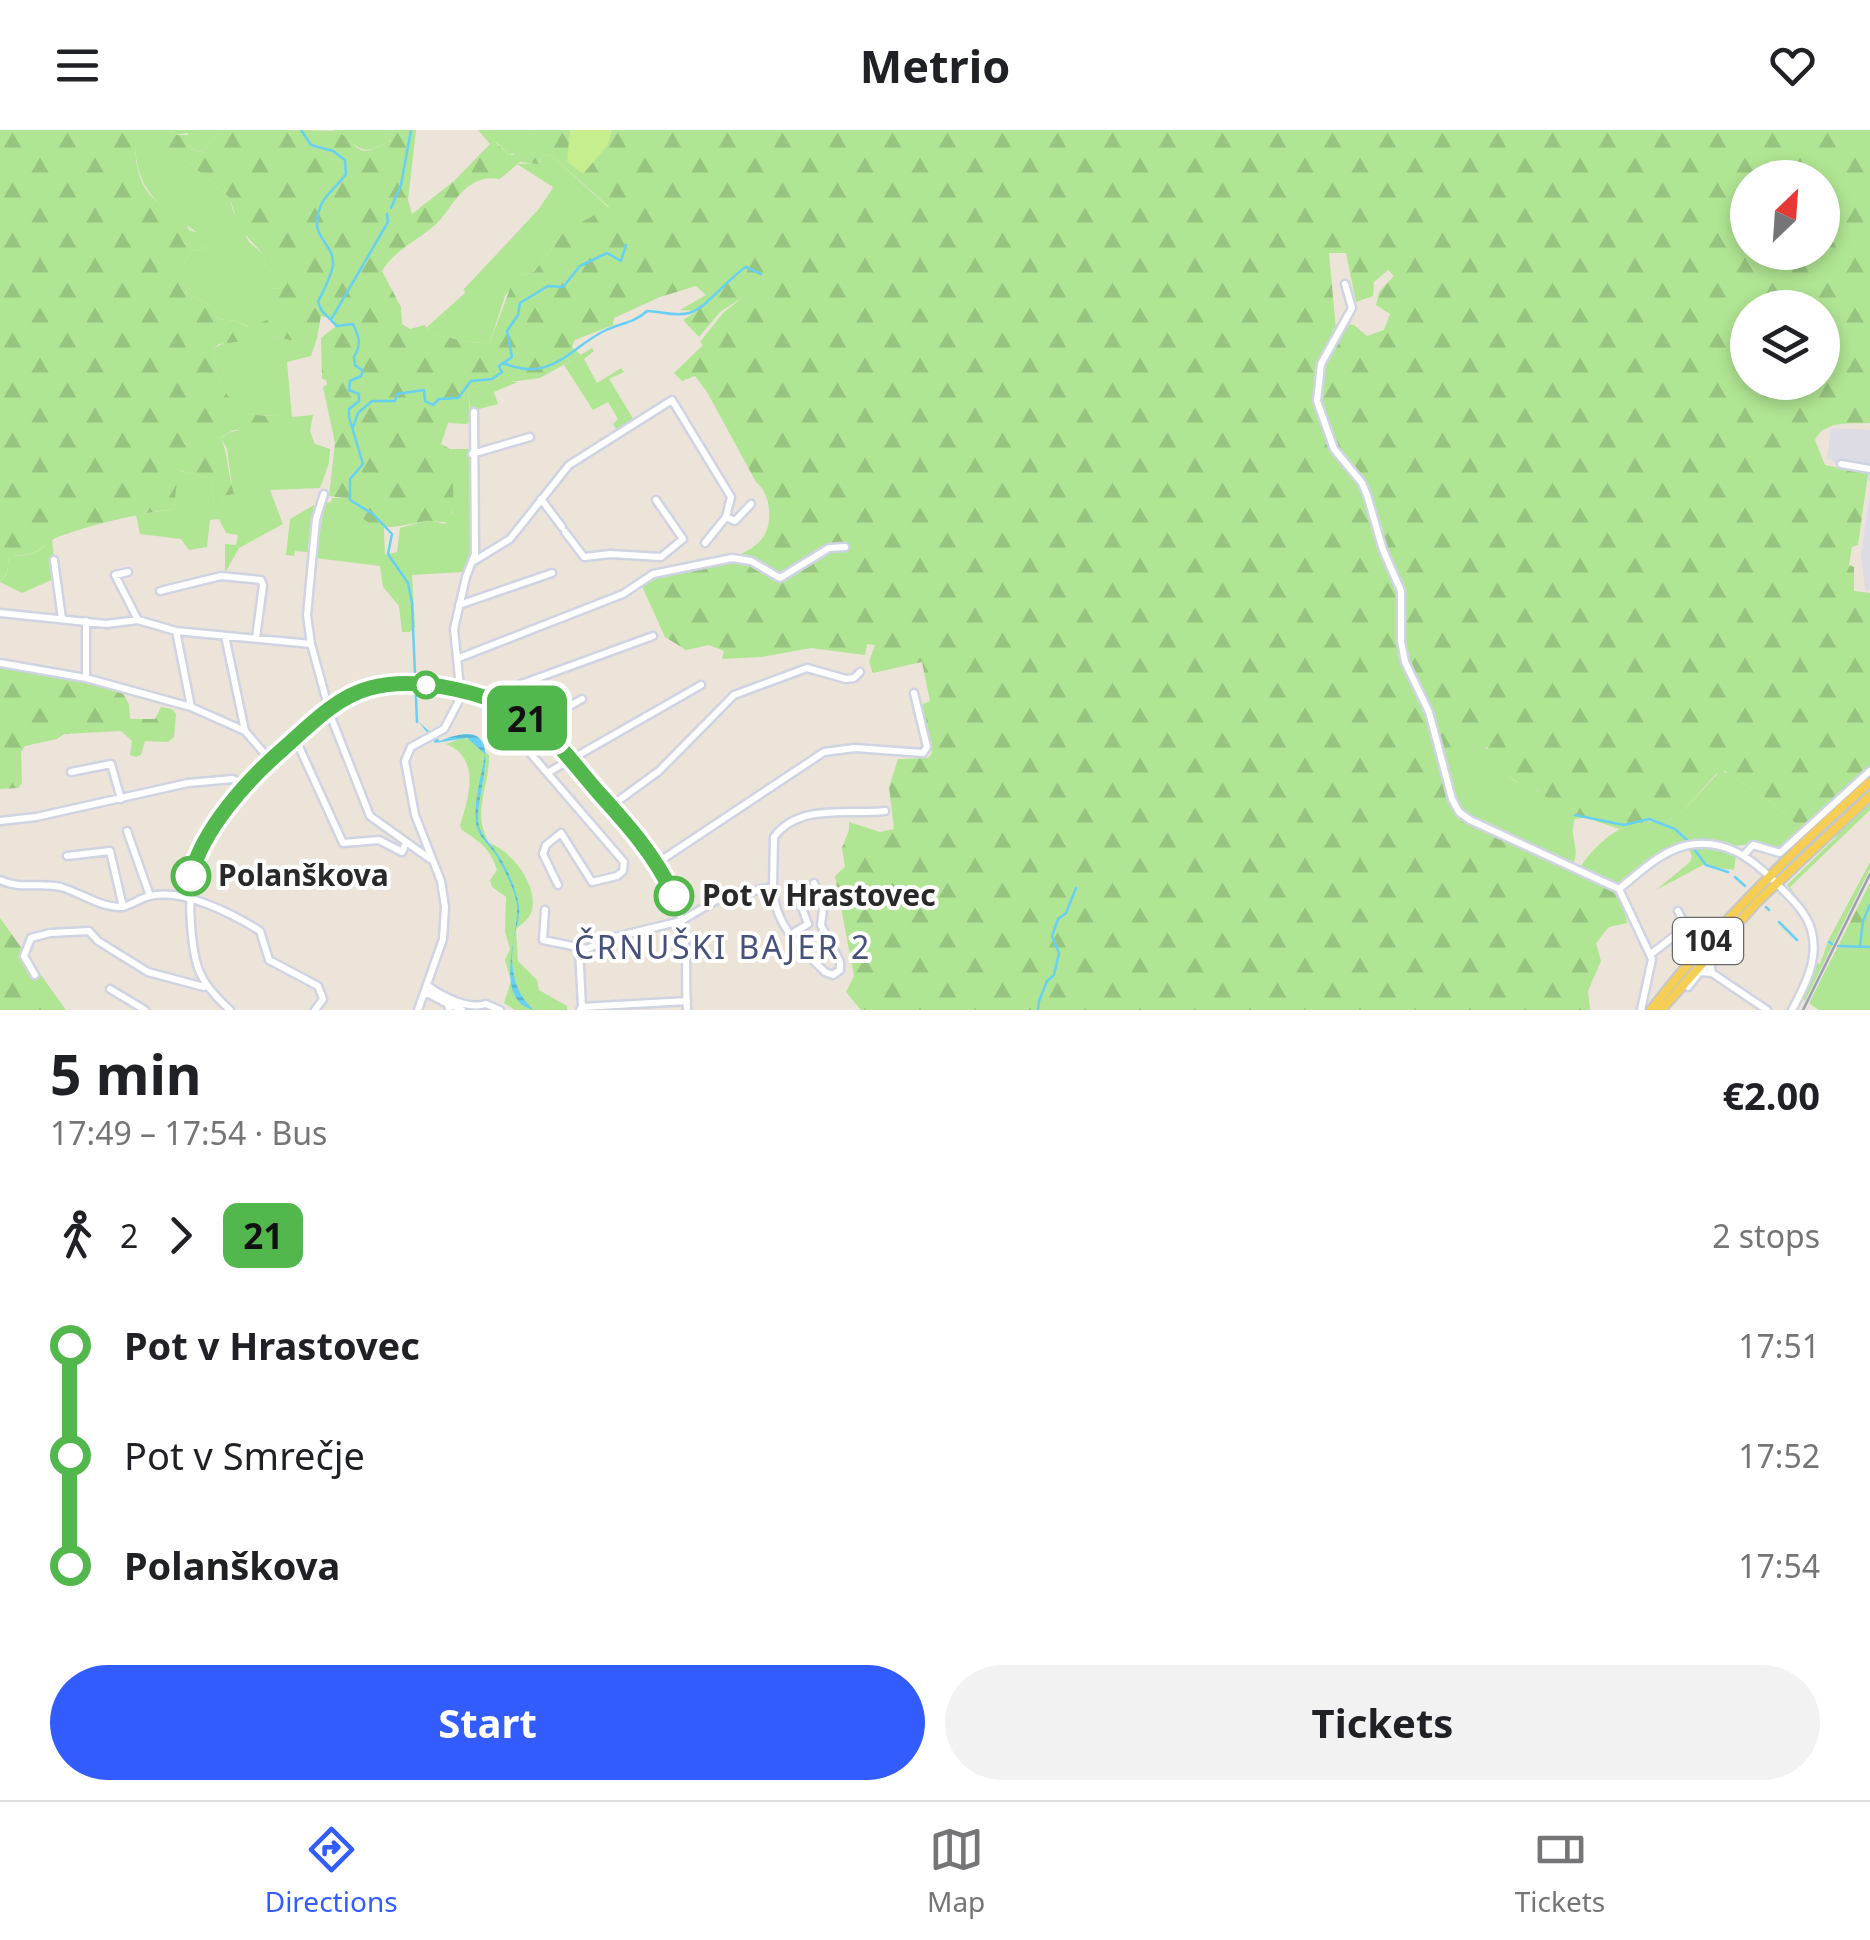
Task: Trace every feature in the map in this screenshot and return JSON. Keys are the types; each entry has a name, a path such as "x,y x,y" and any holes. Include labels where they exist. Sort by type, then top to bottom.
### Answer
{"main road":[{"name":"104","path":"1651,1010 1709,940 1869,783"},
{"name":"104","path":"1660,1010 1773,880 1870,796"}],"street":[{"path":"1345,284 1352,308 1321,364 1317,401 1334,449 1367,494 1382,550 1401,590 1405,662 1434,726 1452,799 1459,812 1470,820 1620,889 1650,954 1648,990 1641,1010"},
{"path":"474,561 510,539 570,465 672,400 730,494 726,517 705,543"},
{"path":"418,1010 446,928 441,881 414,816 405,761 412,747 450,720 460,702 454,629 466,576 474,561 474,412"},
{"path":"472,454 530,438"},
{"path":"1841,464 1870,469"},
{"path":"324,494 316,519 308,588 312,644 364,806 377,822 430,859"},
{"path":"541,499 584,557 661,557 683,540 656,500"},
{"path":"726,517 735,521 751,504"},
{"path":"459,658 624,594 658,572 738,558 780,578 829,548 846,547"},
{"path":"54,560 62,619"},
{"path":"128,572 115,575 138,620"},
{"path":"460,605 552,573"},
{"path":"160,590 221,576 258,579 263,585 256,638"},
{"path":"0,613 118,623 138,620 176,631 312,644"},
{"path":"86,621 86,678"},
{"path":"176,631 191,707"},
{"path":"225,636 246,731"},
{"path":"494,701 506,690 653,636"},
{"path":"0,664 86,678 191,707 246,731 270,760"},
{"path":"611,806 659,771 734,694 802,669 812,668 846,680 860,672"},
{"path":"230,1010 205,987 193,956 188,900 204,841 270,760 331,708 369,688 416,684 461,692 505,705 536,725 657,863 674,896 681,921 686,947 687,1005 581,1008 579,949"},
{"path":"548,772 700,685"},
{"path":"657,863 824,752 855,748 923,753 927,746 914,693"},
{"path":"536,725 582,699"},
{"path":"505,705 512,732 625,866 617,876 592,882 561,833 546,844 543,854 558,885"},
{"path":"295,738 344,844 378,840 402,852 406,843"},
{"path":"71,772 111,764 121,799"},
{"path":"1744,854 1752,845 1780,853 1870,771"},
{"path":"0,821 207,780 233,779 247,787"},
{"path":"814,884 824,909 821,925 840,962 840,970 834,975 825,972 790,935 775,911 773,842 784,826 812,814 885,811"},
{"path":"128,831 150,896"},
{"path":"1620,889 1646,867 1682,847 1714,845 1744,854 1798,905 1812,930 1813,961 1792,1010"},
{"path":"66,856 110,851 122,907"},
{"path":"0,880 20,886 60,887 122,907 150,896 205,903 260,931 269,960 321,990 323,998 316,1010"},
{"path":"790,935 808,924 794,886"},
{"path":"545,910 543,940 579,949 681,921 720,898 773,887"},
{"path":"1650,954 1686,926 1678,911"},
{"path":"34,974 24,956 25,946 32,938 86,930 148,972 205,987"},
{"path":"1688,986 1710,962 1712,973 1768,1010"},
{"path":"426,989 448,1007 479,1009 486,1004 500,1010"},
{"path":"426,989 467,1009"},
{"path":"110,990 145,1010"}],"shaded area":[{"path":"1831,428 1870,430 1870,481 1827,458"},
{"path":"1870,493 1870,590 1865,589 1861,554"}],"green space":[{"path":"0,130 170,130 175,135 191,135 188,145 197,152 203,151 222,130 334,131 368,151 389,141 393,130 416,130 408,200 412,214 454,181 490,144 495,142 513,155 533,130 1870,130 1870,423 1832,426 1815,440 1825,465 1868,474 1858,545 1852,547 1849,565 1854,567 1854,591 1870,593 1870,767 1803,830 1775,805 1725,771 1716,774 1683,811 1663,824 1650,821 1619,829 1563,810 1537,790 1506,775 1487,747 1443,752 1426,698 1408,666 1403,639 1404,594 1388,560 1370,493 1340,454 1318,390 1324,362 1347,324 1367,336 1384,330 1390,314 1376,305 1379,292 1394,276 1388,270 1374,282 1373,296 1356,302 1346,253 1329,253 1336,330 1314,381 1316,407 1333,451 1365,494 1378,544 1401,596 1404,669 1435,732 1456,813 1609,885 1624,907 1627,923 1609,927 1596,943 1601,961 1588,991 1590,1010 861,1010 846,992 854,976 835,876 845,867 842,848 849,822 880,832 894,829 889,787 898,759 928,758 932,753 921,705 930,701 922,662 873,673 869,662 875,645 867,644 865,655 811,648 722,659 724,651 709,645 686,650 665,637 640,582 736,556 764,535 769,518 765,494 695,376 682,381 674,373 703,345 700,342 723,313 743,297 720,312 699,337 683,320 697,311 680,310 706,295 696,286 660,297 614,318 613,325 575,340 572,347 581,355 540,378 473,387 468,392 471,420 467,424 448,423 441,444 450,449 450,522 380,526 362,518 344,498 329,496 335,443 323,387 327,384 322,379 321,338 335,327 334,320 321,316 317,338 303,343 276,337 219,344 214,348 216,365 232,401 250,414 279,415 259,431 234,430 221,437 234,494 223,496 219,506 214,504 211,479 178,470 174,509 92,526 57,538 30,554 9,556 7,573 0,582","holes":["149,142 189,163 230,198 239,228 283,283 283,288 266,289 266,294 284,307 281,315 248,327 218,319 210,306 188,293 182,284 182,266 192,251 212,246 213,242 211,237 189,230 183,216 161,205 147,191 135,147","550,154 609,207 564,232 534,272 514,278 490,342 430,334 425,325 410,329 402,324 401,307 382,271 387,264 437,223 469,186 484,179 500,179 520,162 538,164 541,157"]},
{"path":"170,130 222,130 203,151 197,152 187,144 188,133 175,135"},
{"path":"333,130 393,130 389,141 364,149"},
{"path":"478,130 533,130 518,152 509,155 496,142 490,144"},
{"path":"570,130 612,130 608,145 583,174 567,162"},
{"path":"149,141 189,163 230,198 249,242 284,283 284,288 267,289 266,293 284,307 281,316 249,327 218,319 210,306 188,293 182,284 182,266 192,251 212,246 151,195 143,182 135,146"},
{"path":"550,154 609,208 564,232 534,272 523,275 505,296 490,342 429,334 427,327 465,293 464,289 551,191 553,187 517,164 539,163 541,157"},
{"path":"276,337 299,342 317,338 311,356 287,362 292,417 313,415 310,431 315,444 330,449 329,463 320,488 270,490 283,524 239,548 225,573 225,544 236,545 238,535 226,533 219,519 210,520 207,547 189,550 181,539 140,534 136,515 174,509 177,470 211,479 214,503 219,506 223,496 233,494 227,449 221,438 262,426 278,415 249,414 232,401 218,375 214,348 226,342"},
{"path":"592,348 594,351 584,359 597,383 621,368 624,372 609,379 634,420 616,429 613,424 618,419 608,402 593,410 564,365"},
{"path":"518,382 494,392 498,404 471,411 468,392 473,387"},
{"path":"450,449 469,449 471,557 463,572 412,575 415,627 402,632 399,606 383,587 380,566 315,558 325,503 332,498 344,498 366,521 384,527 385,555 397,552 400,528 429,520 445,524 453,513"},
{"path":"314,505 308,552 286,555 290,519"},
{"path":"52,538 56,578 22,593 0,582 7,574 9,556 33,553"},
{"path":"0,668 69,678 122,692 129,704 130,719 155,719 161,707 172,709 176,714 174,737 168,742 145,741 141,755 136,757 130,755 132,741 121,731 64,734 25,746 21,752 22,783 18,788 0,789"},
{"path":"463,738 489,755 481,810 489,843 514,861 531,890 531,913 516,929 518,961 537,980 539,990 567,1006 567,1010 515,1010 504,1003 511,981 505,960 510,949 505,931 506,897 492,887 490,880 497,870 488,851 460,825 470,779 464,758 446,744"},
{"path":"1482,746 1513,780 1589,817 1575,819 1573,864 1466,816 1459,809 1443,752"},
{"path":"1720,771 1775,805 1803,830 1779,850 1754,841 1738,846 1698,841 1680,844 1619,884 1581,866 1606,839 1627,826 1663,824 1683,811"},
{"path":"1870,801 1870,810 1790,887 1816,926 1787,885 1836,837 1844,823"},
{"path":"1688,848 1736,855 1734,870 1703,865 1656,890 1690,862"},
{"path":"1870,862 1805,1001 1802,996 1815,963 1820,964"},
{"path":"1870,883 1870,952 1837,948"},
{"path":"0,918 66,1010 0,1010"},
{"path":"1837,948 1870,952 1870,1010 1819,1010 1809,1003"}],"water":[{"path":"419,722 440,741 463,734 477,737 485,754 467,738 435,743"},
{"path":"485,755 479,826 503,863 517,895 519,913 512,964 520,993 534,1010 521,1004 511,979 512,947 517,917 514,893 476,823"}],"waterway":[{"path":"301,130 311,145 333,151 345,160 346,174 323,201 318,216 319,233 330,250 333,264 318,302 337,326 353,324 358,337 355,365 363,371 350,381 349,390 359,394 359,401 349,409 349,417 363,464 350,479 350,500 373,514 392,534 388,554 408,583 417,722"},
{"path":"391,208 401,185 411,130"},
{"path":"332,318 388,222 387,214"},
{"path":"353,427 358,413 372,401 395,401 397,394 424,390 425,401 433,405 439,399 458,398 471,381 492,379 502,372 499,366 512,357 507,331 518,315 520,303 548,286 563,287 580,266 607,253 621,261 626,245"},
{"path":"503,363 520,368 546,367 604,331 647,311 678,314 696,310 746,267 761,274"},
{"path":"1575,815 1624,825 1649,819 1675,829 1688,841"},
{"path":"1694,849 1706,865 1728,872"},
{"path":"1735,877 1745,886"},
{"path":"1038,1010 1059,953 1052,936 1076,888"},
{"path":"1860,946 1863,921 1870,905"},
{"path":"1766,907 1769,910"},
{"path":"1779,922 1797,940"},
{"path":"1838,946 1870,947"}],"railway":[{"path":"1803,1010 1870,874"}],"bus line":[{"name":"21","path":"191,876 208,834 270,760 295,738 353,694 383,685 414,683 494,701 536,725 646,847 674,896"}],"place":[{"name":"Polanškova","path":"191,876"},
{"name":"Pot v Hrastovec","path":"674,896"}],"district":[{"name":"ČRNUŠKI BAJER 2","path":"723,948"}]}
